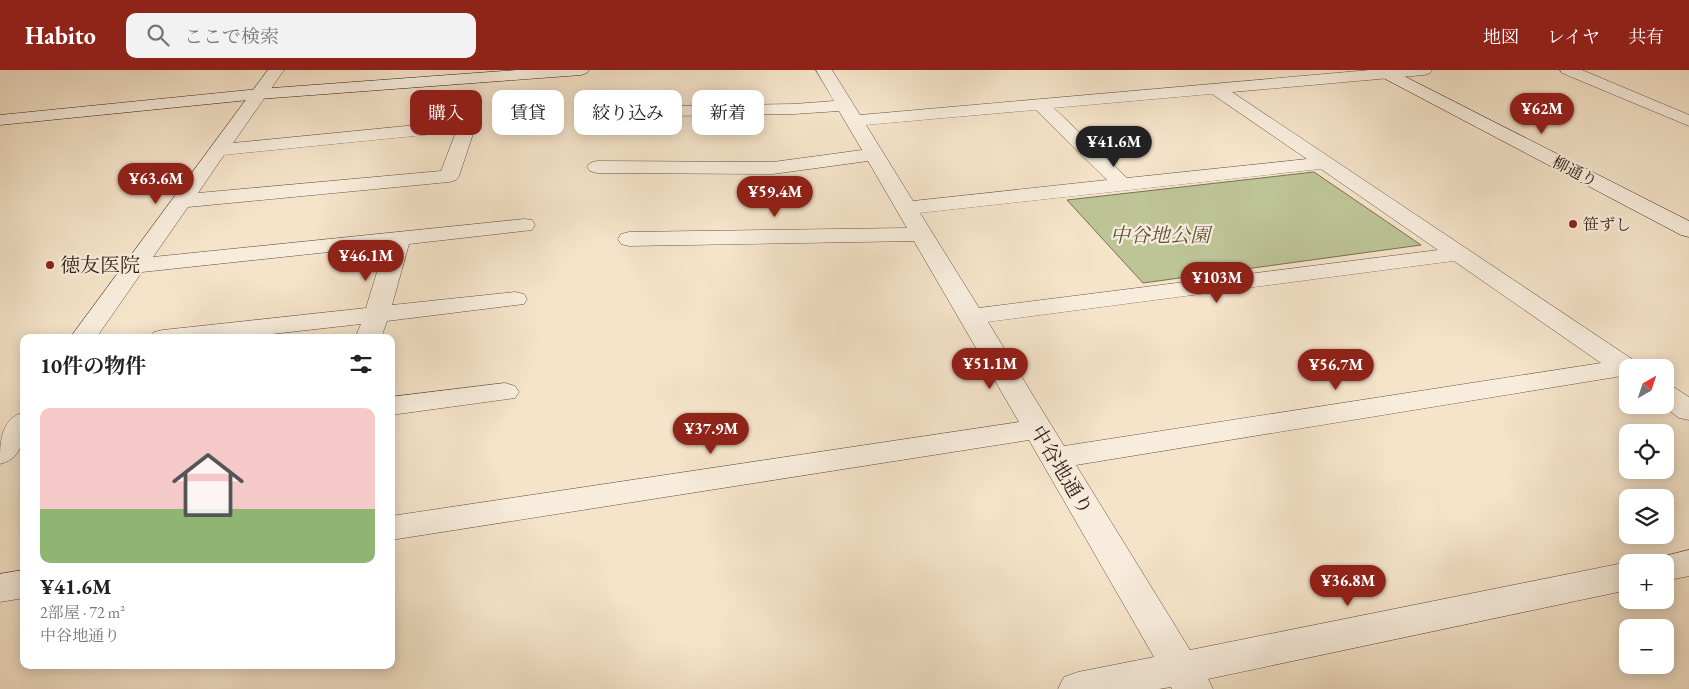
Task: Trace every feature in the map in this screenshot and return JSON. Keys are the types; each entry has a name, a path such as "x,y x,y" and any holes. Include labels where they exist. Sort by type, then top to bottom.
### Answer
{"street":[{"path":"86,334 276,70"},
{"path":"0,120 259,94 581,70"},
{"name":"中谷地通り","path":"824,70 1186,678"},
{"path":"682,111 794,109 849,113 1040,104 1384,72 1424,70"},
{"path":"1568,70 1689,121"},
{"name":"柳通り","path":"1384,72 1689,230"},
{"path":"1216,89 1619,363"},
{"path":"1040,104 1123,185"},
{"path":"181,201 448,176 467,125 218,150"},
{"path":"597,167 772,168 874,154"},
{"path":"906,208 1325,163"},
{"path":"134,266 524,225"},
{"path":"629,239 921,234"},
{"path":"370,334 399,238"},
{"path":"971,316 1458,254"},
{"path":"199,334 515,299"},
{"path":"1055,458 1619,369"},
{"path":"395,406 505,392"},
{"path":"1674,400 1689,411"},
{"path":"0,455 20,427"},
{"path":"395,527 1038,429"},
{"path":"0,455 20,452"},
{"path":"1674,566 1689,563"},
{"path":"1078,689 1186,678 1619,578"},
{"path":"0,588 20,585"}],"green space":[{"name":"中谷地公園","path":"1314,172 1421,245 1143,283 1067,200"}],"place":[{"name":"笹ずし","path":"1573,224"},
{"name":"徳友医院","path":"50,265"}]}
